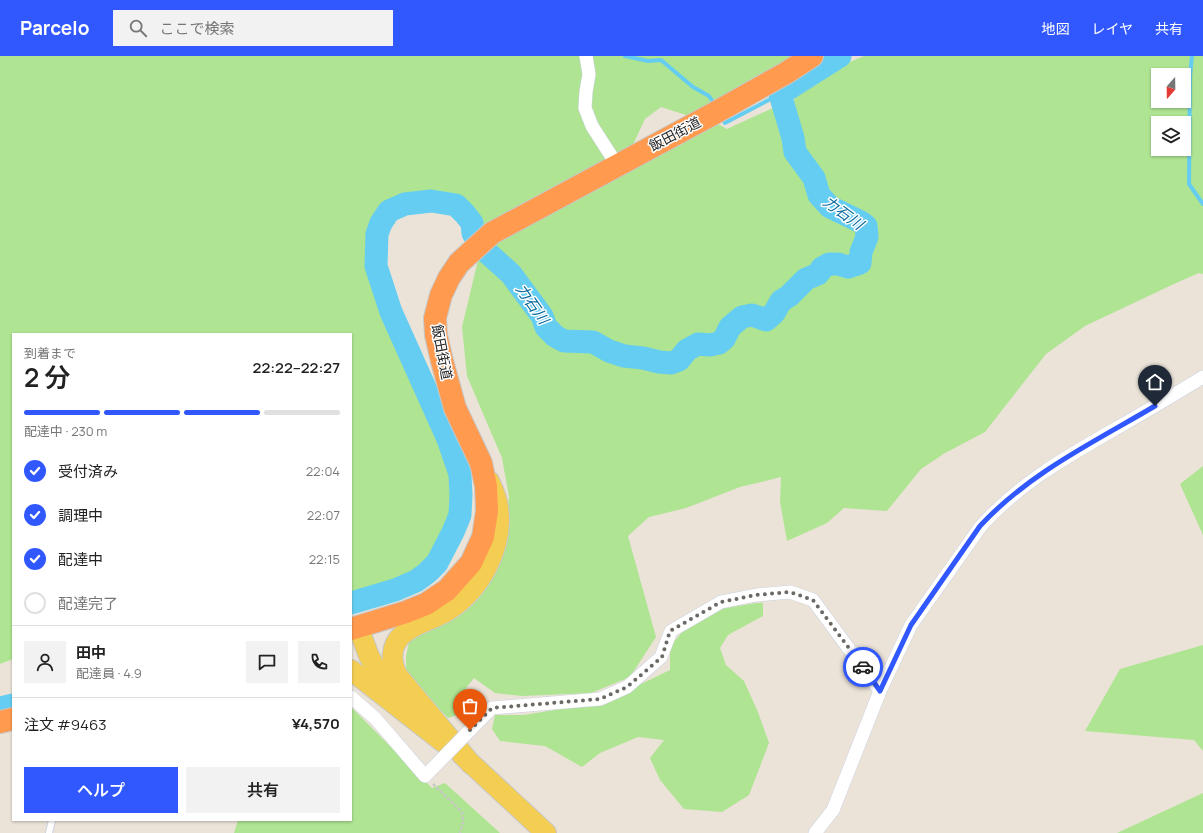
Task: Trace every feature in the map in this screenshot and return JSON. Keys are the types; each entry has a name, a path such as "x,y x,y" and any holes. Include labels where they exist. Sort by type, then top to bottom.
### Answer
{"highway":[{"name":"飯田街道","path":"354,628 426,604 447,590 471,563 483,537 487,510 486,486 481,463 455,408 437,341 435,318 441,295 449,278 459,263 492,233 713,114 786,73 812,56"},
{"path":"0,722 12,719"}],"main road":[{"path":"471,764 397,674 393,667 393,651 396,642 408,630 448,611 470,593 491,558 498,534 498,505 492,486 481,463"},
{"path":"354,628 369,656 385,680 397,693 546,833"},
{"path":"352,671 471,764"}],"street":[{"path":"586,56 590,74 586,92 585,108 592,126 617,165"},
{"path":"815,833 833,810 880,691 911,625 980,526 992,513 1020,489 1052,465 1203,378"},
{"path":"352,698 375,718 428,774 492,708 600,699 627,687 662,657 670,631 721,602 756,595 790,592 813,600 880,691"}],"lane":[{"path":"49,833 52,821"}],"path":[{"path":"428,774 462,812 463,822 460,833"}],"green space":[{"path":"0,56 795,56 689,116 661,107 645,119 632,147 482,227 460,206 449,200 403,198 383,211 373,232 369,260 384,310 437,432 449,453 458,487 456,509 448,531 426,563 414,576 394,587 362,598 352,599 352,333 12,333 12,659 0,664"},
{"path":"864,56 1203,56 1203,274 1199,273 1176,283 1085,326 1046,354 985,432 945,453 921,469 887,511 844,508 827,523 787,541 780,502 781,477 740,487 686,508 649,517 628,536 656,637 630,677 591,693 522,696 495,693 474,678 466,688 460,714 448,718 406,674 406,656 410,638 504,536 509,497 502,458 467,376 462,327 479,256 498,238 718,124 727,129 775,107 785,110 791,105 801,89 845,64"},
{"path":"1203,466 1203,535 1180,484"},
{"path":"763,603 763,616 728,635 720,648 726,665 744,681 758,712 769,743 749,795 722,812 684,809 660,780 650,758 664,740 638,737 600,753 582,767 545,746 500,741 492,729 495,715 524,715 604,702 670,670 670,646 685,629 721,609"},
{"path":"1203,645 1203,751 1194,740 1085,731 1120,669"},
{"path":"352,708 432,788 445,783 500,833 234,833 238,821 352,821"},
{"path":"1203,793 1203,833 1117,833"}],"waterway":[{"path":"625,56 648,61 661,60 693,87 709,96 715,105"},
{"name":"力石川","path":"352,603 395,590 416,581 427,573 437,563 460,515 460,474 448,439 391,312 376,266 377,234 381,223 389,211 405,204 431,201 456,205 472,223 473,233 481,247 511,274 542,316 546,327 555,336 564,341 593,342 609,351 624,356 671,363 679,360 687,350 698,344 710,345 719,343 724,339 730,327 742,317 752,315 766,320 774,313 781,301 789,296 806,279 818,274 822,268 829,264 838,264 848,267 860,263 861,252 867,237 866,226 861,222 830,207 819,195 814,178 795,152 793,138 780,94 840,56"},
{"path":"1192,56 1190,76 1189,184 1203,204"},
{"path":"721,116 725,123 780,94"},
{"name":"力石川","path":"0,708 12,705"}],"way so far":[{"path":"470,730 492,708 600,699 627,687 662,657 670,631 721,602 756,595 790,592 813,600 863,667"}],"route":[{"path":"863,667 880,691 911,625 980,526 992,513 1020,489 1052,465 1155,406"}]}
